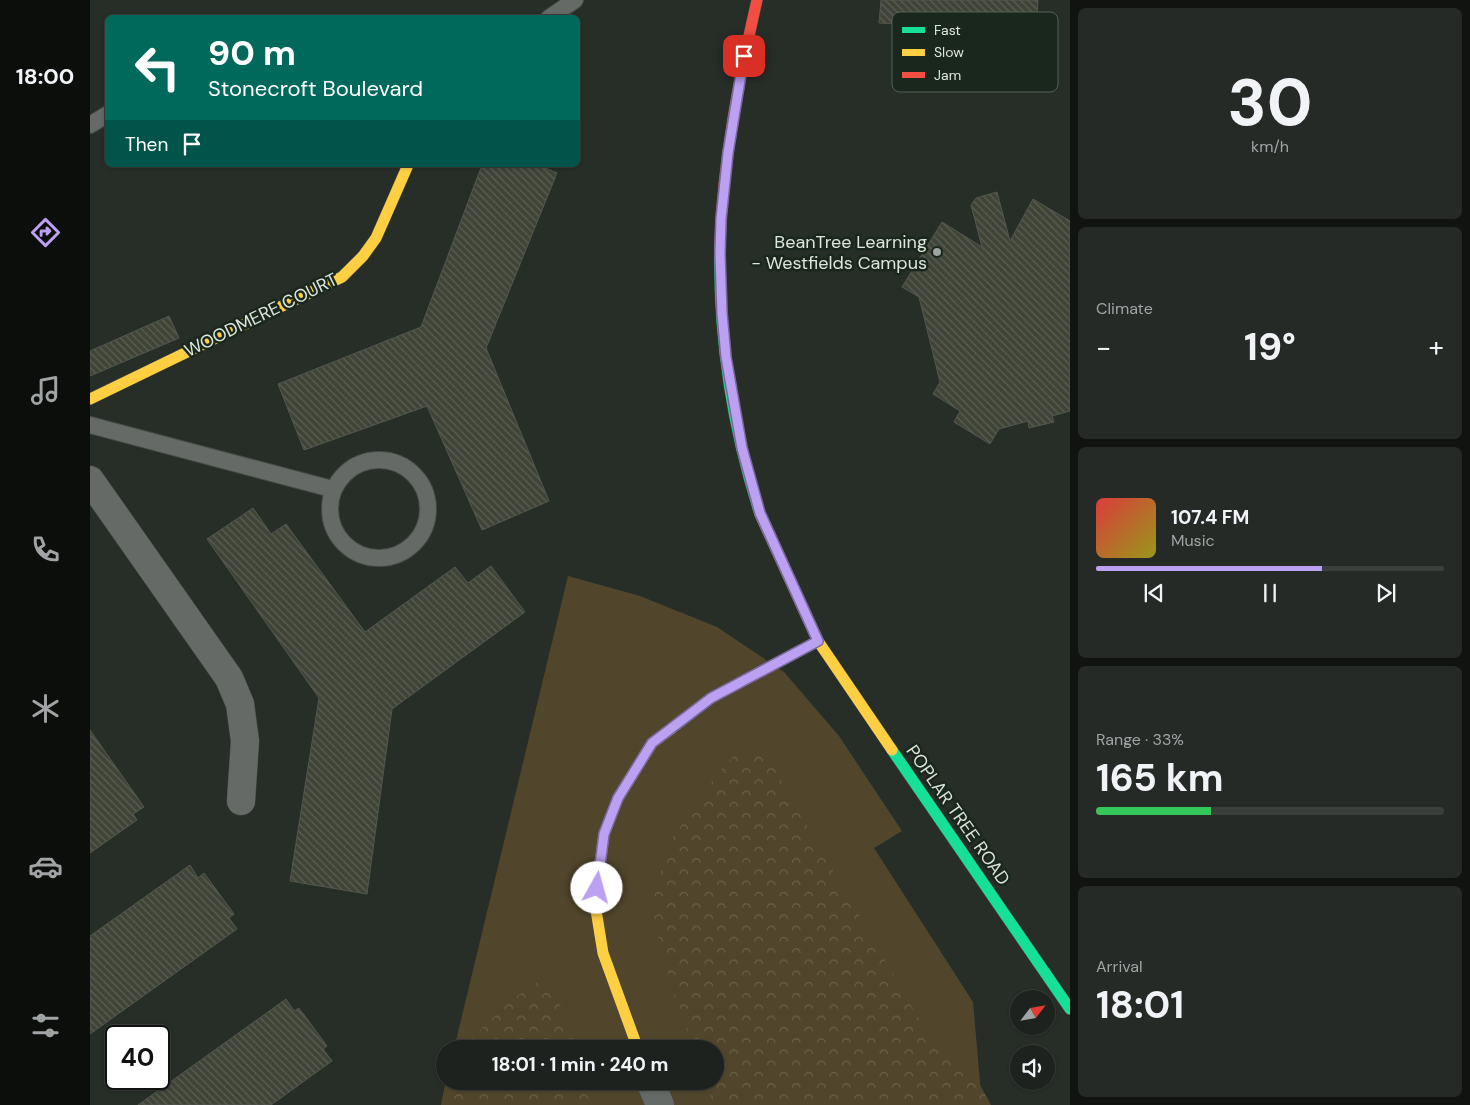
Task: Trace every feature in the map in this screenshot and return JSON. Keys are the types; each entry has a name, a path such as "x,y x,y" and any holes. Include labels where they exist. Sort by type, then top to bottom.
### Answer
{"main road":[{"name":"POPLAR TREE ROAD","path":"757,0 737,90 721,219 720,254 726,357 742,448 760,513 818,641 1070,1009"},
{"name":"WOODMERE COURT","path":"90,399 342,277 363,256 376,238 407,167"},
{"path":"635,1040 603,953 595,904 604,834 618,798 652,743 711,698 818,641"}],"street":[{"path":"90,480 229,678 240,704 246,741 241,801"},
{"path":"654,1090 660,1105"}],"lane":[{"path":"553,15 575,0"},
{"path":"90,125 105,116"},
{"path":"90,425 332,489"},
{"path":"371,459 399,462 416,475 429,501 428,521 413,546 396,556 386,559 357,554 342,543 329,516 332,489 345,471 371,459"}],"green space":[{"path":"568,576 640,596 717,627 784,672 839,736 902,831 874,848 973,1002 982,1105 441,1105 444,1090 724,1090 724,1040 456,1040"},
{"path":"766,754 923,1026 980,1085 991,1105 714,1105 708,1090 724,1090 724,1040 691,1040 672,989 651,910 667,846 717,774 735,755"},
{"path":"548,975 574,1040 470,1040 510,1001"},
{"path":"444,1090 595,1090 601,1105 441,1105"}],"building":[{"path":"881,0 1038,0 1037,12 892,12 892,24 879,23"},
{"path":"481,167 543,167 557,173 486,348 549,501 482,530 427,406 304,450 278,384 421,327"},
{"path":"997,192 1010,241 1033,199 1070,221 1070,411 1052,416 1054,422 1029,428 1028,421 999,429 990,444 954,422 960,411 933,394 940,382 919,297 902,287 942,222 982,247 971,205 976,198"},
{"path":"169,316 179,338 90,376 90,351"},
{"path":"253,508 271,534 286,524 365,632 455,567 468,583 491,566 525,612 392,709 367,894 290,881 319,698 207,539"},
{"path":"90,730 144,807 133,814 137,820 90,853"},
{"path":"190,865 198,878 204,873 234,914 229,918 237,929 90,1034 90,936"},
{"path":"286,999 294,1011 299,1008 327,1046 323,1049 332,1061 271,1105 138,1105 159,1090 170,1090 170,1082"}],"traffic: fast":[{"path":"720,242 721,311 729,380 742,448 760,514"},
{"path":"671,729 711,698 818,641"},
{"path":"892,750 1070,1009"}],"traffic: slow":[{"path":"90,399 342,277 363,256 376,238 407,167"},
{"path":"760,514 818,641 892,750"},
{"path":"635,1040 603,953 595,904 604,834 618,798 652,743 671,729"}],"traffic: jam":[{"path":"720,242 728,150 757,0"}],"place":[{"name":"BeanTree Learning - Westfields Campus","path":"937,252"}],"route":[{"path":"597,888 604,834 618,798 652,743 711,698 818,641 760,513 742,448 726,357 722,313 721,219 728,153 744,56"}]}
